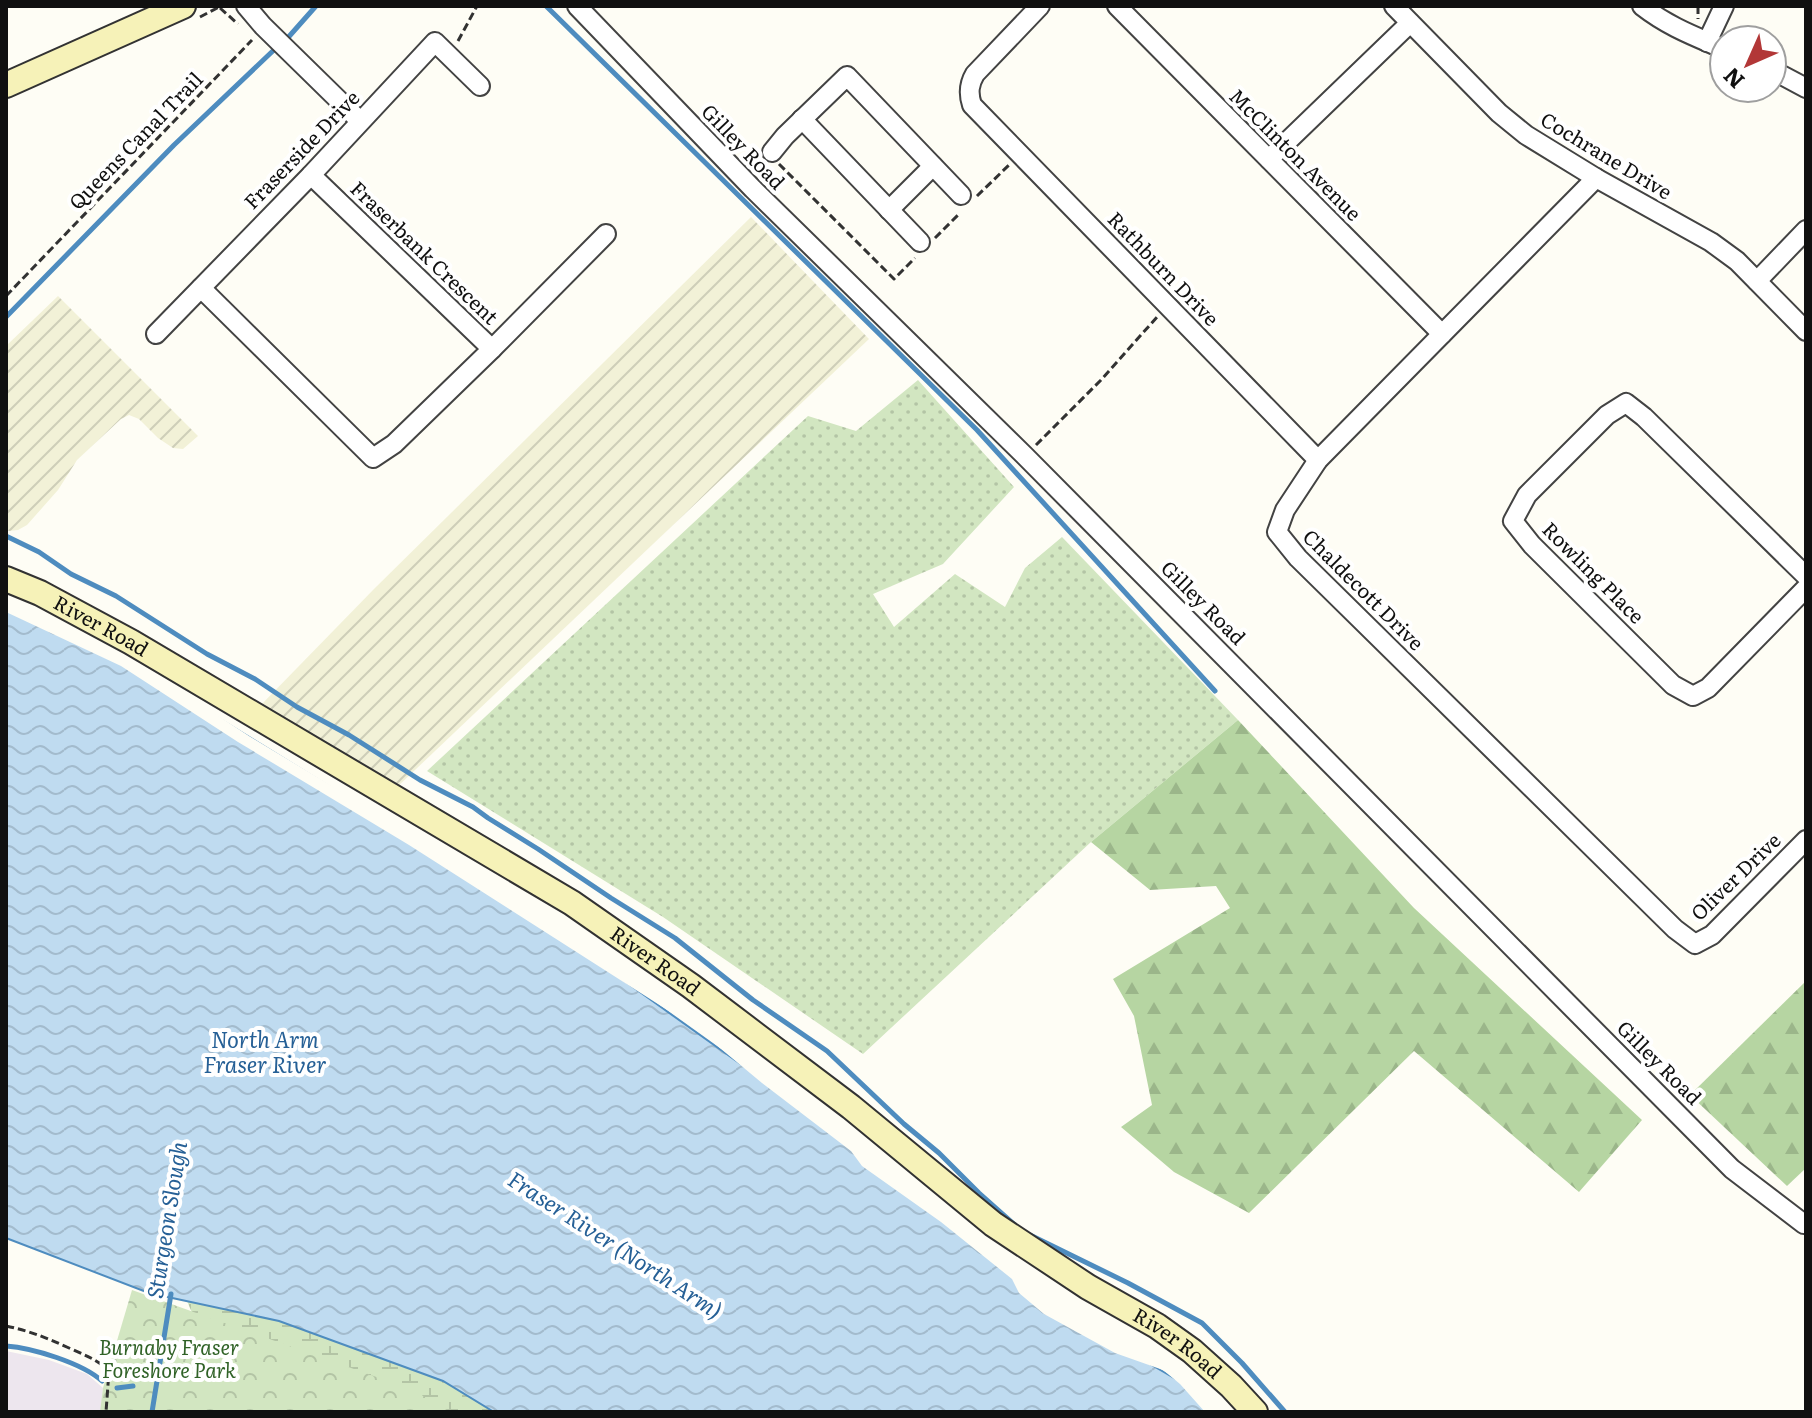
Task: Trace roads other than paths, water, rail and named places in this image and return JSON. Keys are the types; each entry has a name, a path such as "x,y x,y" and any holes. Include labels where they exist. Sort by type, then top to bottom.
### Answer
{"street":[{"path":"6,85 183,6"},
{"path":"246,6 258,32 297,60 360,121"},
{"name":"Gilley Road","path":"577,6 753,189 1025,456 1732,1169 1804,1224"},
{"name":"Rathburn Drive","path":"1040,6 975,74 969,88 976,110 1318,460"},
{"name":"McClinton Avenue","path":"1117,6 1442,334"},
{"name":"Cochrane Drive","path":"1394,6 1499,113 1526,135 1711,242 1737,261 1806,331"},
{"path":"1642,6 1658,19 1708,42"},
{"path":"1269,159 1410,23"},
{"name":"Fraserside Drive","path":"156,334 435,42 480,86"},
{"path":"772,152 847,76 961,195"},
{"path":"1788,78 1806,88"},
{"path":"802,119 920,242"},
{"path":"889,210 933,166"},
{"name":"Fraserbank Crescent","path":"201,288 373,458 394,444 492,349 311,175"},
{"name":"Chaldecott Drive","path":"1596,178 1318,460 1285,510 1277,532 1298,558 1675,929 1695,944"},
{"path":"1757,281 1806,230"},
{"path":"492,349 606,234"},
{"name":"Rowling Place","path":"1806,576 1626,403 1607,415 1527,495 1513,521 1532,545 1673,685 1693,696 1708,688 1806,588"},
{"name":"River Road","path":"6,579 40,593 131,642 572,903 691,986 851,1107 993,1224 1192,1351 1255,1412"},
{"name":"Oliver Drive","path":"1695,944 1712,935 1806,840"}],"water":[{"name":"North Arm Fraser River","path":"6,606 142,671 496,889 756,1075 1095,1332 1205,1396 1218,1412 494,1412 443,1381 279,1321 149,1293 6,1238"}],"waterway":[{"path":"285,41 316,6"},
{"path":"546,6 977,430 1215,691"},
{"path":"6,317 174,145 277,47"},
{"path":"6,536 116,596 207,654 255,679 420,780 473,807 675,938 753,1000 827,1051 1015,1225"},
{"path":"1030,1235 1202,1323 1285,1412"},
{"name":"Sturgeon Slough","path":"152,1412 171,1294"},
{"path":"6,1346 57,1358 82,1368 102,1381"},
{"path":"117,1388 133,1386"}],"water label":[{"name":"Fraser River (North Arm)","path":"615,1245"}],"park label":[{"name":"Burnaby Fraser Foreshore Park","path":"169,1360"}]}
